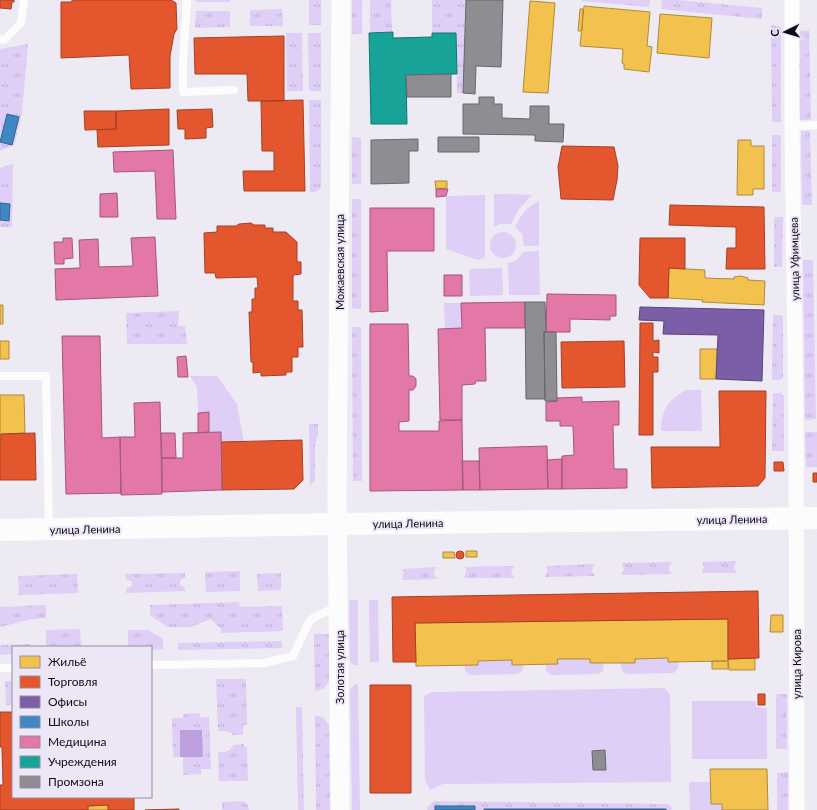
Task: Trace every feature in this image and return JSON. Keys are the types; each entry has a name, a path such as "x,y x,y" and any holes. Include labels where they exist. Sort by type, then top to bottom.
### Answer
{"main road":[{"name":"улица Ленина","path":"0,530 817,518"}],"street":[{"name":"Можаевская улица","path":"338,524 341,0"},
{"name":"улица Уфимцева","path":"792,0 796,518"},
{"name":"улица Кирова","path":"796,518 797,810"},
{"name":"Золотая улица","path":"338,524 340,810"}],"lane":[{"path":"0,39 4,40 21,23 24,0"},
{"path":"187,0 183,63 183,92 234,90"},
{"path":"792,126 817,125"},
{"path":"0,376 46,376 49,529"},
{"path":"152,665 264,663 293,656 308,624 313,618 339,605"},
{"path":"0,668 12,668"}],"green space":[{"path":"197,0 230,0 230,2 196,2"},
{"path":"309,0 321,0 321,25 309,25"},
{"path":"352,0 362,0 362,34 352,34"},
{"path":"370,0 391,0 392,32 370,32"},
{"path":"432,0 466,0 463,93 457,93 456,33 432,33"},
{"path":"582,0 650,0 649,7"},
{"path":"662,0 678,0 762,8 762,19 661,9"},
{"path":"282,9 283,26 250,26 250,10"},
{"path":"196,11 230,11 230,27 195,28"},
{"path":"771,25 781,27 781,122 772,122"},
{"path":"809,30 811,120 800,120 798,31"},
{"path":"286,33 302,33 303,91 287,91"},
{"path":"308,33 321,33 321,91 309,91"},
{"path":"28,44 22,113 14,145 0,151 0,49"},
{"path":"309,100 321,100 321,186 316,192 310,192"},
{"path":"801,131 810,131 812,205 802,205"},
{"path":"772,135 781,135 781,192 772,192"},
{"path":"352,137 361,138 361,184 352,184"},
{"path":"13,164 12,227 0,227 0,168"},
{"path":"494,194 532,195 519,209 511,224 500,224 494,227"},
{"path":"485,195 485,257 478,260 446,249 446,196"},
{"path":"352,199 361,199 361,309 352,308"},
{"path":"539,201 539,246 524,246 522,234 515,227 525,211"},
{"path":"774,217 783,217 782,267 774,267"},
{"path":"503,232 513,235 516,245 513,255 503,258 493,255 490,245 493,235"},
{"path":"539,251 540,295 509,295 508,263 517,260 523,252"},
{"path":"803,260 813,260 816,419 805,420"},
{"path":"502,268 503,295 470,296 469,269"},
{"path":"444,303 461,303 462,328 445,329"},
{"path":"179,311 178,326 185,326 187,344 127,344 126,313"},
{"path":"773,315 781,315 783,317 783,378 780,380 772,380"},
{"path":"352,327 361,327 362,481 353,481"},
{"path":"190,376 217,376 237,404 244,442 221,442 209,432 209,413 198,413 197,387"},
{"path":"686,390 701,390 702,431 661,431 664,411 667,406 674,398"},
{"path":"773,393 781,393 784,397 784,451 772,451"},
{"path":"309,424 318,424 318,434 315,445 315,480 310,486"},
{"path":"805,432 817,432 817,467 806,467"},
{"path":"737,561 734,569 737,573 702,573 704,567 702,562"},
{"path":"672,562 669,568 672,574 621,575 624,569 622,563"},
{"path":"595,564 592,572 595,576 545,577 547,567 545,566"},
{"path":"515,566 511,570 515,578 464,578 466,568 464,567"},
{"path":"437,567 434,573 437,579 402,580 404,574 402,569"},
{"path":"240,571 240,591 206,592 205,572"},
{"path":"185,573 185,577 180,581 180,585 185,588 185,591 126,593 126,589 132,586 132,582 126,579 125,574"},
{"path":"281,573 281,590 258,591 257,574"},
{"path":"77,574 78,593 19,595 18,576"},
{"path":"349,600 358,600 358,665 353,665 350,661"},
{"path":"369,600 378,600 379,662 370,662"},
{"path":"239,602 240,607 282,606 283,631 221,633 221,629 211,619 191,627 167,627 150,615 150,605"},
{"path":"46,605 46,618 31,619 0,627 0,607"},
{"path":"80,629 81,646 46,646 46,630"},
{"path":"128,630 148,630 163,639 163,649 152,650 152,646 128,646"},
{"path":"314,634 329,634 329,681 324,688 315,691"},
{"path":"282,641 282,648 178,650 178,643"},
{"path":"30,644 30,646 12,646 12,654 0,655 0,645"},
{"path":"668,658 668,662 678,662 678,669 673,673 627,674 622,671 621,668 621,663 635,659"},
{"path":"557,659 590,659 591,663 603,663 603,668 598,674 549,674 546,670 546,664 557,664"},
{"path":"512,660 512,665 523,665 522,671 517,674 471,675 465,670 465,665 478,665 478,661"},
{"path":"216,679 246,679 247,725 243,725 243,735 233,735 225,731 218,731"},
{"path":"5,681 12,681 12,705 6,705"},
{"path":"358,684 360,810 352,810 350,690 354,685"},
{"path":"664,688 670,694 671,782 443,784 430,790 425,780 424,696 432,692"},
{"path":"776,694 787,694 787,749 776,749"},
{"path":"692,701 756,701 756,707 767,708 767,759 692,759"},
{"path":"296,707 302,707 304,810 298,810"},
{"path":"200,713 200,718 209,717 211,769 201,769 201,774 183,775 183,757 203,756 202,730 180,731 180,757 173,757 172,718 183,718 183,714"},
{"path":"315,715 323,717 329,725 330,810 316,810"},
{"path":"244,744 244,747 247,747 248,781 219,781 218,752 227,751 234,745"},
{"path":"788,772 788,810 777,810 777,773"},
{"path":"689,782 711,782 711,804 722,804 722,810 690,810"},
{"path":"242,801 247,804 249,810 222,810 222,802"},
{"path":"434,801 668,804 671,806 672,810 475,810 475,806 435,806 435,810 427,810"}],"shaded area":[{"path":"180,730 202,730 203,757 180,757"}],"building: Жильё":[{"path":"530,1 555,3 548,93 523,92"},
{"path":"584,6 650,12 647,46 652,47 649,72 624,69 624,64 622,63 623,49 580,46"},
{"path":"580,9 583,9 582,31 578,31"},
{"path":"660,14 712,18 709,58 657,53"},
{"path":"738,140 751,140 751,146 764,146 764,189 753,189 753,195 737,195"},
{"path":"435,181 447,181 447,188 436,189"},
{"path":"669,268 705,270 705,278 734,279 734,277 741,276 748,278 748,280 765,281 764,305 702,302 703,300 668,298"},
{"path":"0,305 3,305 3,324 0,324"},
{"path":"0,341 9,341 9,359 0,359"},
{"path":"700,349 717,349 716,379 700,379"},
{"path":"0,395 24,395 25,433 1,434 0,440"},
{"path":"466,551 477,551 477,557 466,557"},
{"path":"443,552 454,552 455,558 443,558"},
{"path":"771,615 783,615 783,632 770,632"},
{"path":"728,619 728,661 668,662 668,658 635,659 635,663 590,663 590,659 557,659 558,664 512,665 512,660 478,661 478,665 416,666 415,623"},
{"path":"755,658 755,670 729,670 728,659"},
{"path":"712,661 728,661 728,669 712,669"},
{"path":"710,769 767,769 768,810 722,810 722,804 711,804"},
{"path":"108,805 108,810 88,810 88,806"}],"building: Торговля":[{"path":"0,0 14,0 14,2 12,2 11,9 0,8"},
{"path":"72,0 171,0 176,3 177,29 174,34 170,56 170,88 131,89 129,55 61,58 61,2 72,2"},
{"path":"284,36 284,101 248,101 247,74 195,74 194,38"},
{"path":"303,100 305,191 244,191 243,171 274,171 274,151 262,151 261,101"},
{"path":"169,109 169,145 98,147 97,130 116,129 116,111"},
{"path":"212,109 213,127 206,128 206,138 185,139 185,129 178,129 177,110"},
{"path":"84,111 116,111 116,129 85,130"},
{"path":"562,146 614,147 618,166 613,200 561,199 558,167"},
{"path":"670,205 764,207 765,269 726,269 727,248 736,248 736,227 669,225"},
{"path":"251,223 254,225 265,225 265,228 273,228 273,232 286,232 297,242 297,262 301,262 301,274 293,275 293,301 298,301 298,310 302,310 303,347 298,347 298,357 292,357 292,372 286,372 286,375 261,376 261,372 253,373 253,362 251,362 249,312 252,312 252,299 255,299 255,288 258,288 257,277 216,278 215,273 205,273 204,233 217,232 217,226 236,226 239,224"},
{"path":"640,238 685,238 685,269 669,268 668,298 650,298 639,285"},
{"path":"640,323 653,323 653,341 659,340 659,353 653,352 653,357 658,357 658,372 653,372 653,435 639,435"},
{"path":"624,341 625,387 562,388 561,342"},
{"path":"719,391 766,391 765,478 758,486 652,488 651,447 720,447"},
{"path":"35,433 36,480 0,480 1,434"},
{"path":"302,440 303,480 294,489 222,490 221,442"},
{"path":"774,462 783,462 784,471 774,471"},
{"path":"813,473 817,473 817,482 813,482"},
{"path":"460,551 463,552 463,558 460,559 457,558 456,555 457,552"},
{"path":"758,591 759,658 728,659 728,619 415,623 416,662 393,662 392,597"},
{"path":"370,685 411,685 411,793 370,793"},
{"path":"758,694 765,694 765,705 758,705"},
{"path":"0,712 12,712 12,798 134,798 134,810 108,810 108,805 88,806 88,810 0,810 0,785 3,785 2,747 0,747"},
{"path":"179,809 179,810 145,810"}],"building: Офисы":[{"path":"640,307 764,310 762,381 716,379 718,335 663,334 664,321 639,320"}],"building: Школы":[{"path":"7,114 19,117 12,145 0,142"},
{"path":"0,203 10,204 9,221 0,220"},
{"path":"435,806 475,806 475,810 435,810"},
{"path":"666,809 666,810 484,810"}],"building: Медицина":[{"path":"173,150 176,219 157,219 155,171 114,172 113,152"},
{"path":"436,189 448,189 446,196 436,197"},
{"path":"117,193 118,217 100,217 100,194"},
{"path":"370,208 434,208 434,251 387,251 388,311 370,312"},
{"path":"155,237 158,296 56,300 55,269 80,268 79,240 98,239 99,267 133,266 131,238"},
{"path":"63,238 72,238 73,258 64,259 64,264 55,264 54,242 63,242"},
{"path":"444,275 462,275 462,296 444,296"},
{"path":"547,294 616,295 616,316 610,316 610,320 570,319 570,332 546,332"},
{"path":"525,302 525,328 485,328 486,381 476,381 475,384 462,385 462,420 440,420 438,329 462,328 461,303"},
{"path":"370,324 408,324 409,376 413,376 416,379 416,386 413,390 409,390 409,421 399,422 399,431 439,431 439,421 462,420 463,490 370,491"},
{"path":"62,336 100,336 102,438 120,437 121,493 66,494"},
{"path":"186,356 188,377 178,377 177,357"},
{"path":"582,397 582,402 619,401 619,425 613,425 614,469 627,469 627,488 562,489 562,456 574,455 573,426 560,426 560,421 546,421 546,402 557,401 557,398"},
{"path":"160,402 162,494 121,495 120,437 135,437 134,403"},
{"path":"209,412 209,432 198,433 198,413"},
{"path":"221,432 222,490 162,492 162,458 183,458 183,433"},
{"path":"161,433 175,433 176,458 162,458"},
{"path":"547,446 548,489 480,490 479,448"},
{"path":"562,459 562,489 548,489 547,460"},
{"path":"462,461 479,461 480,490 463,490"}],"building: Учреждения":[{"path":"393,32 393,38 432,37 432,33 456,33 457,74 406,75 407,124 371,124 369,33"}],"building: Промзона":[{"path":"466,0 503,0 501,67 476,66 475,94 463,93"},
{"path":"451,74 451,97 407,97 406,75"},
{"path":"479,97 494,97 494,104 502,104 502,118 530,119 530,106 549,106 549,124 564,124 563,142 535,141 535,135 463,134 463,104 479,104"},
{"path":"438,137 479,137 479,152 438,152"},
{"path":"418,139 418,151 409,151 409,183 371,184 371,140"},
{"path":"525,302 545,302 545,399 526,399"},
{"path":"544,332 556,332 557,401 545,401"},
{"path":"605,750 606,770 593,770 592,751"}]}
